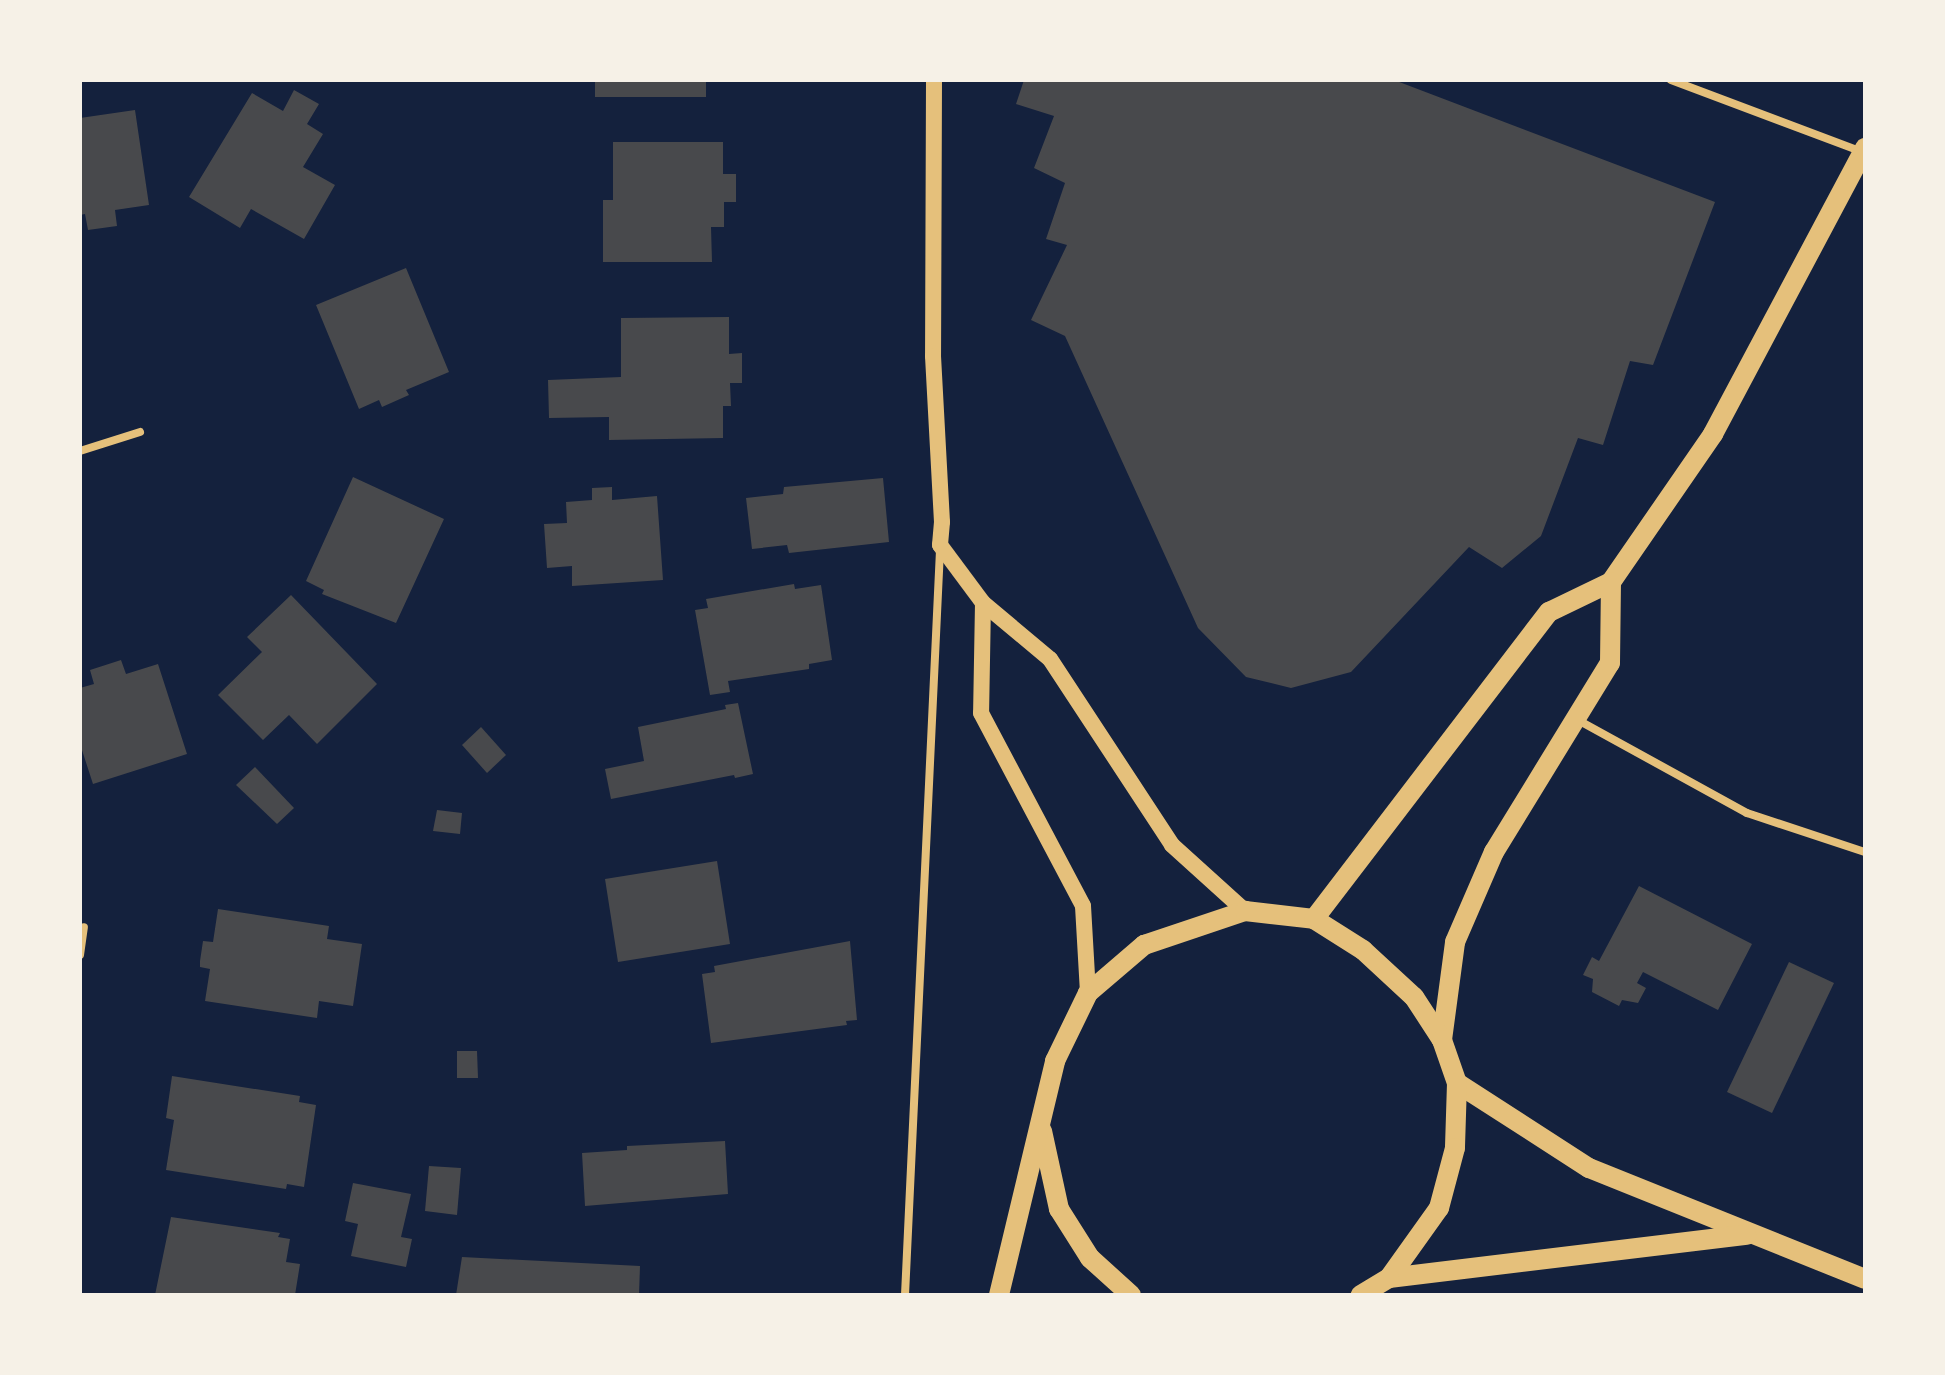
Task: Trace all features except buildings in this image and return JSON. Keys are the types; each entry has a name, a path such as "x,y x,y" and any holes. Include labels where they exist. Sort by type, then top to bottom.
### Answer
{"main road":[{"path":"934,80 933,356 942,522 940,545 983,603 1050,659 1172,845 1245,911"},
{"path":"1314,919 1549,612 1611,582 1713,434 1864,150"},
{"path":"1442,1040 1455,942 1498,843 1610,663 1611,582"},
{"path":"983,603 981,713 1083,906 1088,993"},
{"path":"999,1295 1042,1127 1055,1061 1088,993 1144,945 1245,911 1314,919 1363,950 1404,987 1442,1040 1457,1083 1455,1148 1439,1208 1389,1278 1361,1295"},
{"path":"1457,1083 1589,1168 1865,1279"},
{"path":"1042,1127 1059,1209 1090,1258 1131,1295"},
{"path":"1389,1278 1748,1234"}],"street":[{"path":"1671,80 1864,150"},
{"path":"80,451 140,432"},
{"path":"905,1295 940,545"},
{"path":"1575,719 1747,813 1865,852"},
{"path":"80,955 84,927"}]}
